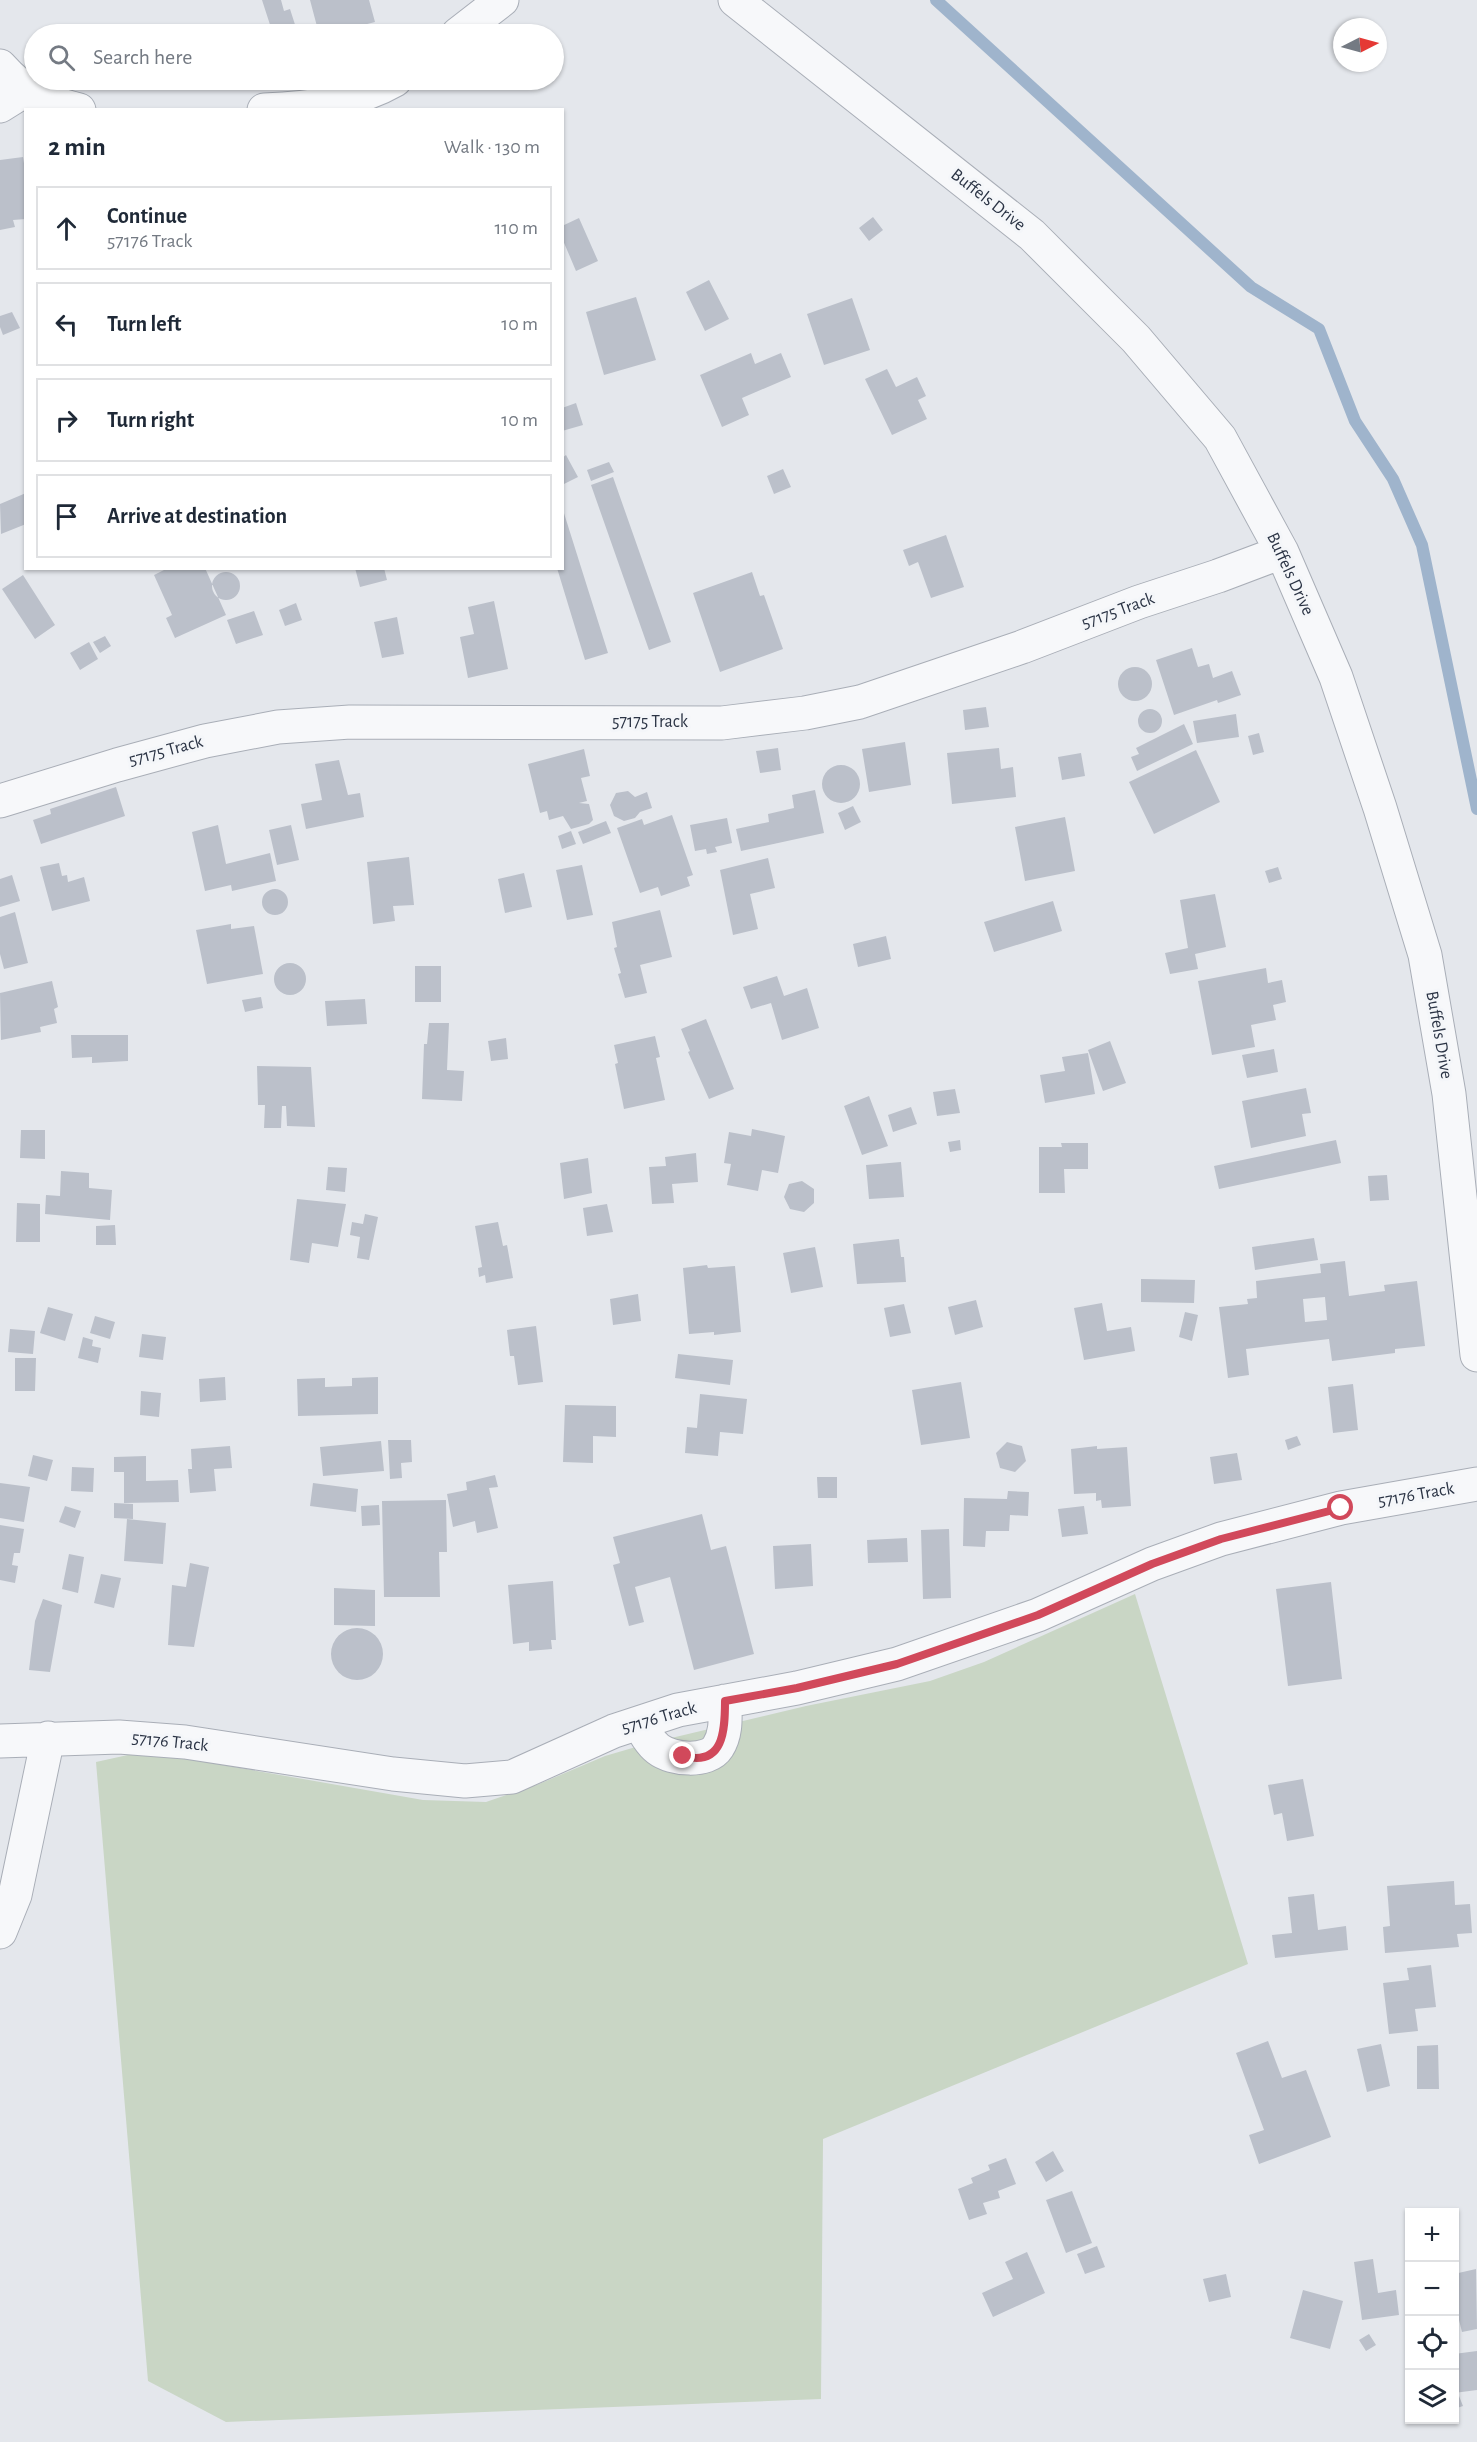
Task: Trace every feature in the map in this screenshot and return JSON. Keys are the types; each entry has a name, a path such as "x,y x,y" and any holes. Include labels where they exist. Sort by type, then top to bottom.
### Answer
{"street":[{"path":"471,24 502,0"},
{"name":"Buffels Drive","path":"735,0 1032,235 1136,339 1220,438 1282,552 1336,677 1380,808 1425,955 1449,1094 1477,1355"},
{"path":"0,66 12,98 71,108"},
{"path":"286,108 340,103 378,90"},
{"name":"57175 Track","path":"0,801 205,741 278,727 351,722 722,723 805,713 860,702 1022,647 1139,602 1282,552"},
{"name":"57176 Track","path":"0,1741 119,1737 185,1742 316,1764 393,1774 465,1781 512,1777 614,1731 678,1710 797,1688 897,1664 1038,1615 1152,1564 1221,1539 1341,1508 1477,1484"},
{"path":"639,1723 659,1750 692,1759 705,1757 717,1749 724,1733 725,1701"},
{"path":"0,1932 15,1895 48,1738"}],"green space":[{"path":"1135,1594 1248,1964 823,2139 821,2399 226,2422 148,2381 96,1762 137,1753 189,1759 423,1800 486,1802 539,1784 605,1756 646,1744 806,1706 930,1681 984,1662"}],"building":[{"path":"262,0 281,0 284,11 290,9 295,24 270,24"},
{"path":"310,0 369,0 375,22 367,24 316,24"},
{"path":"23,157 24,219 13,220 15,227 0,230 0,160"},
{"path":"873,217 883,230 869,241 859,228"},
{"path":"579,218 598,261 576,271 564,243 564,225"},
{"path":"709,280 729,319 705,331 686,292"},
{"path":"636,297 656,360 604,375 586,312"},
{"path":"852,298 870,350 824,365 807,314"},
{"path":"12,312 20,328 3,335 0,316"},
{"path":"751,353 755,364 781,353 791,377 742,398 749,415 722,427 700,375"},
{"path":"887,369 896,387 917,377 926,396 918,400 927,419 892,435 865,379"},
{"path":"576,403 583,425 564,430 564,407"},
{"path":"566,455 578,477 564,484 564,456"},
{"path":"609,462 614,472 591,481 587,470"},
{"path":"783,469 791,487 774,494 767,476"},
{"path":"613,477 671,642 649,650 591,485"},
{"path":"24,494 24,525 1,534 0,504"},
{"path":"564,513 608,653 585,660 558,570 564,570"},
{"path":"946,535 964,587 931,598 918,562 909,566 903,550"},
{"path":"164,570 206,570 226,615 175,638 166,618 172,615 154,575"},
{"path":"356,570 384,570 387,580 360,587"},
{"path":"226,572 236,576 240,586 236,596 226,600 216,596 212,586 216,576"},
{"path":"752,572 760,596 764,595 783,649 720,672 693,593"},
{"path":"23,575 55,625 35,639 2,589"},
{"path":"494,601 508,669 468,678 460,637 474,634 468,607"},
{"path":"296,603 302,620 285,626 279,610"},
{"path":"254,611 263,635 236,644 227,620"},
{"path":"397,617 404,654 382,658 374,622"},
{"path":"105,636 111,646 100,653 93,642"},
{"path":"89,642 98,659 80,670 70,653"},
{"path":"1192,648 1198,667 1209,664 1213,678 1232,671 1241,695 1218,703 1217,700 1174,715 1156,660"},
{"path":"1135,667 1147,672 1152,684 1147,696 1135,701 1123,696 1118,684 1123,672"},
{"path":"986,707 989,727 965,730 963,710"},
{"path":"1150,709 1159,712 1162,721 1159,730 1150,733 1141,730 1138,721 1141,712"},
{"path":"1236,714 1239,737 1197,743 1193,721"},
{"path":"1184,724 1193,744 1137,771 1131,757 1139,754 1136,748"},
{"path":"1259,733 1264,752 1253,755 1248,736"},
{"path":"905,742 911,785 869,792 862,749"},
{"path":"778,748 781,770 760,773 756,751"},
{"path":"999,748 1001,769 1013,767 1016,797 952,804 947,753"},
{"path":"584,749 590,776 581,778 587,801 579,803 589,804 593,820 589,824 571,829 563,816 549,820 547,811 540,813 528,764"},
{"path":"1196,750 1220,802 1154,834 1129,782"},
{"path":"1081,753 1085,776 1062,780 1058,757"},
{"path":"339,760 348,795 360,793 364,817 306,829 301,804 322,800 315,764"},
{"path":"841,765 854,771 860,784 854,797 841,803 828,797 822,784 828,771"},
{"path":"116,787 125,816 41,844 33,820 51,814 50,809"},
{"path":"815,790 824,833 741,851 736,829 769,822 768,814 794,808 792,795"},
{"path":"628,791 635,797 647,792 652,808 640,812 635,818 624,821 614,816 610,805 616,793"},
{"path":"853,806 861,822 845,830 838,813"},
{"path":"672,815 693,875 687,877 690,886 661,896 658,887 640,893 617,828 642,819 644,825"},
{"path":"1065,817 1075,871 1025,881 1015,827"},
{"path":"727,818 732,843 715,847 717,852 707,854 706,849 695,851 690,825"},
{"path":"606,821 611,833 583,844 578,832"},
{"path":"218,825 226,864 270,853 276,881 232,891 231,885 205,891 192,832"},
{"path":"291,825 299,860 277,865 269,830"},
{"path":"571,831 576,844 562,849 558,836"},
{"path":"409,857 414,905 393,906 395,921 373,924 367,862"},
{"path":"768,858 775,888 750,894 758,929 733,935 720,870"},
{"path":"59,863 62,876 67,875 68,882 84,877 90,901 52,911 40,867"},
{"path":"582,865 593,915 567,920 556,870"},
{"path":"1278,867 1282,879 1269,883 1265,871"},
{"path":"524,873 532,907 505,913 498,879"},
{"path":"12,875 20,901 0,907 0,879"},
{"path":"275,889 285,892 288,902 285,912 275,915 265,912 262,902 265,892"},
{"path":"1215,894 1226,947 1195,954 1198,969 1170,974 1165,953 1188,948 1180,900"},
{"path":"1053,901 1062,931 994,952 984,922"},
{"path":"660,910 672,957 640,965 647,993 625,998 618,974 621,973 614,948 617,947 612,922"},
{"path":"15,912 28,963 4,969 0,954 0,917"},
{"path":"231,924 231,929 254,926 263,974 207,984 196,930"},
{"path":"886,936 891,959 858,967 853,944"},
{"path":"290,963 301,968 306,979 301,990 290,995 279,990 274,979 279,968"},
{"path":"415,966 441,966 441,1002 415,1002"},
{"path":"1266,968 1268,983 1282,980 1286,1002 1273,1005 1276,1020 1251,1025 1255,1047 1212,1055 1198,981"},
{"path":"777,976 784,996 807,988 819,1028 782,1040 771,1003 751,1009 743,987"},
{"path":"52,981 58,1007 54,1009 57,1023 40,1027 41,1032 1,1040 0,993"},
{"path":"261,997 263,1008 245,1012 242,1000"},
{"path":"365,999 367,1024 327,1026 325,1001"},
{"path":"706,1019 734,1089 709,1099 688,1052 690,1051 681,1029"},
{"path":"429,1023 449,1023 447,1070 464,1071 462,1101 422,1099 424,1044 427,1044"},
{"path":"71,1035 128,1035 128,1061 92,1063 92,1057 72,1058"},
{"path":"655,1036 660,1057 656,1058 665,1100 624,1109 615,1064 618,1063 614,1045"},
{"path":"506,1038 508,1059 491,1061 488,1041"},
{"path":"1110,1041 1126,1083 1103,1091 1088,1050"},
{"path":"1274,1049 1278,1072 1247,1078 1242,1055"},
{"path":"1088,1053 1095,1094 1045,1103 1040,1075 1065,1071 1062,1057"},
{"path":"257,1066 311,1067 315,1127 287,1126 286,1106 282,1106 281,1128 264,1128 265,1105 258,1105"},
{"path":"1306,1088 1311,1113 1302,1114 1306,1136 1251,1148 1242,1101"},
{"path":"955,1089 960,1113 937,1116 933,1092"},
{"path":"869,1096 888,1146 862,1155 844,1106"},
{"path":"911,1107 917,1124 893,1132 888,1115"},
{"path":"752,1129 785,1136 778,1173 762,1170 758,1191 727,1185 731,1164 724,1163 729,1132 751,1136"},
{"path":"21,1130 45,1130 45,1159 20,1158"},
{"path":"960,1140 961,1150 950,1152 948,1142"},
{"path":"1336,1140 1341,1163 1219,1189 1214,1166"},
{"path":"1061,1143 1088,1143 1088,1169 1064,1169 1065,1193 1039,1193 1039,1147 1062,1147"},
{"path":"696,1153 698,1182 672,1184 674,1203 652,1204 649,1167 666,1166 665,1157"},
{"path":"588,1158 592,1193 564,1199 560,1163"},
{"path":"901,1162 904,1197 869,1199 866,1165"},
{"path":"328,1167 347,1168 345,1192 326,1190"},
{"path":"61,1171 89,1173 89,1188 112,1190 110,1220 45,1214 46,1195 60,1196"},
{"path":"1387,1175 1389,1200 1370,1201 1368,1176"},
{"path":"802,1181 814,1189 814,1203 804,1212 790,1209 784,1197 789,1184"},
{"path":"297,1199 346,1204 338,1247 312,1243 309,1263 290,1260"},
{"path":"17,1203 40,1204 40,1242 16,1242"},
{"path":"607,1204 613,1232 587,1236 583,1208"},
{"path":"365,1214 378,1217 369,1260 357,1258 360,1237 350,1235 352,1222 363,1224"},
{"path":"498,1222 503,1246 507,1245 513,1278 486,1283 485,1275 479,1277 478,1268 482,1267 475,1226"},
{"path":"115,1225 116,1245 96,1245 96,1226"},
{"path":"1314,1238 1318,1260 1255,1270 1252,1247"},
{"path":"899,1239 901,1257 904,1257 906,1282 857,1284 853,1244"},
{"path":"815,1247 823,1287 791,1293 783,1253"},
{"path":"1345,1261 1349,1296 1385,1291 1384,1285 1417,1281 1425,1346 1395,1349 1395,1353 1332,1361 1329,1339 1246,1349 1249,1375 1228,1378 1219,1307 1248,1304 1247,1299 1257,1298 1256,1281 1321,1273 1320,1264","holes":["1325,1297 1327,1320 1305,1322 1303,1299"]},
{"path":"707,1265 708,1268 735,1266 741,1332 714,1335 714,1332 689,1334 683,1268"},
{"path":"1141,1279 1195,1280 1194,1303 1141,1302"},
{"path":"638,1294 641,1321 613,1325 610,1299"},
{"path":"976,1300 983,1327 955,1335 948,1307"},
{"path":"1102,1303 1107,1331 1131,1327 1135,1351 1084,1360 1074,1308"},
{"path":"904,1304 911,1333 890,1337 884,1308"},
{"path":"48,1307 73,1314 65,1341 40,1333"},
{"path":"1185,1312 1198,1315 1192,1341 1179,1337"},
{"path":"95,1316 115,1322 110,1339 90,1333"},
{"path":"536,1326 543,1382 518,1385 514,1356 510,1356 507,1330"},
{"path":"10,1329 35,1331 33,1354 8,1352"},
{"path":"142,1334 166,1337 163,1360 139,1357"},
{"path":"83,1337 93,1340 92,1346 101,1348 98,1363 78,1358"},
{"path":"678,1354 733,1360 730,1385 675,1378"},
{"path":"15,1358 36,1358 35,1391 15,1391"},
{"path":"225,1377 226,1400 200,1402 199,1379"},
{"path":"378,1377 378,1414 298,1416 297,1379 325,1378 325,1387 352,1386 352,1378"},
{"path":"961,1382 970,1438 921,1445 912,1390"},
{"path":"1353,1384 1358,1430 1333,1433 1328,1387"},
{"path":"141,1391 161,1393 159,1417 140,1415"},
{"path":"700,1394 747,1399 743,1434 720,1432 718,1456 685,1453 687,1427 697,1428"},
{"path":"565,1405 616,1406 616,1437 593,1436 593,1463 563,1462"},
{"path":"1297,1436 1301,1445 1288,1450 1285,1440"},
{"path":"388,1440 411,1440 412,1462 401,1463 402,1478 390,1479"},
{"path":"381,1441 384,1471 323,1476 320,1447"},
{"path":"1007,1442 1022,1446 1026,1461 1015,1472 1000,1468 996,1453"},
{"path":"230,1446 232,1468 214,1469 216,1491 190,1493 188,1469 192,1469 191,1449"},
{"path":"1097,1446 1097,1449 1127,1447 1131,1506 1102,1508 1101,1500 1096,1501 1096,1493 1074,1494 1071,1449"},
{"path":"1237,1453 1242,1480 1214,1484 1210,1457"},
{"path":"33,1455 53,1460 47,1481 28,1476"},
{"path":"146,1456 146,1481 178,1480 179,1502 124,1503 124,1472 114,1472 114,1457"},
{"path":"72,1467 94,1468 93,1492 71,1491"},
{"path":"495,1475 498,1487 489,1488 498,1528 477,1533 475,1521 453,1527 447,1494 467,1490 466,1482"},
{"path":"817,1477 837,1477 837,1498 818,1498"},
{"path":"0,1483 30,1487 24,1522 0,1518"},
{"path":"313,1483 358,1489 356,1512 310,1506"},
{"path":"1008,1491 1029,1492 1028,1516 1010,1515 1009,1531 986,1531 985,1547 963,1546 964,1498 1007,1499"},
{"path":"446,1500 447,1552 439,1552 440,1597 384,1597 382,1501"},
{"path":"114,1503 133,1504 133,1519 114,1518"},
{"path":"379,1505 380,1525 362,1526 361,1506"},
{"path":"65,1506 81,1511 75,1528 59,1522"},
{"path":"1084,1506 1088,1534 1062,1537 1058,1509"},
{"path":"702,1514 711,1550 726,1546 754,1654 694,1670 670,1577 635,1587 644,1622 629,1626 613,1565 620,1563 613,1537"},
{"path":"127,1519 166,1523 163,1564 124,1561"},
{"path":"0,1525 24,1529 20,1553 14,1553 12,1565 18,1566 15,1583 0,1580"},
{"path":"949,1529 951,1598 923,1599 921,1530"},
{"path":"907,1538 908,1562 868,1563 867,1540"},
{"path":"811,1544 813,1586 775,1589 773,1546"},
{"path":"69,1554 84,1557 78,1593 62,1589"},
{"path":"190,1563 209,1567 194,1647 168,1645 172,1585 186,1587"},
{"path":"101,1574 121,1578 114,1608 94,1603"},
{"path":"553,1581 556,1640 551,1640 552,1649 529,1651 529,1642 513,1644 508,1585"},
{"path":"1331,1582 1342,1679 1288,1686 1276,1589"},
{"path":"334,1588 375,1590 375,1626 334,1625"},
{"path":"43,1599 62,1605 50,1672 29,1670 35,1621"},
{"path":"352,1628 362,1628 371,1632 379,1640 383,1654 379,1668 371,1676 362,1680 352,1680 343,1676 335,1668 331,1659 331,1649 335,1640 343,1632"},
{"path":"1303,1779 1314,1836 1287,1841 1282,1813 1274,1815 1268,1785"},
{"path":"1454,1881 1455,1905 1470,1904 1472,1933 1457,1934 1459,1947 1385,1953 1383,1927 1390,1926 1387,1886"},
{"path":"1314,1894 1318,1930 1346,1926 1348,1950 1275,1958 1272,1935 1292,1933 1288,1897"},
{"path":"1431,1965 1436,2007 1415,2009 1418,2031 1389,2034 1383,1983 1409,1980 1407,1968"},
{"path":"1268,2041 1282,2078 1306,2070 1331,2137 1259,2164 1249,2135 1264,2130 1236,2053"},
{"path":"1381,2044 1390,2086 1367,2092 1357,2049"},
{"path":"1438,2045 1439,2089 1417,2089 1417,2046"},
{"path":"1053,2151 1064,2171 1046,2182 1035,2162"},
{"path":"1006,2158 1016,2184 998,2191 1000,2198 983,2203 987,2214 969,2220 958,2189 973,2183 971,2178 990,2170 988,2165"},
{"path":"1072,2191 1092,2243 1066,2253 1046,2200"},
{"path":"1097,2246 1105,2267 1085,2274 1077,2254"},
{"path":"1027,2252 1045,2293 993,2317 982,2293 1013,2279 1005,2262"},
{"path":"1373,2259 1378,2293 1396,2290 1399,2315 1362,2320 1354,2262"},
{"path":"1476,2269 1477,2329 1462,2332 1459,2320 1459,2273"},
{"path":"1226,2274 1231,2297 1209,2302 1203,2279"},
{"path":"1303,2290 1343,2301 1330,2349 1290,2338"},
{"path":"1369,2334 1376,2345 1366,2351 1359,2340"},
{"path":"1477,2351 1477,2390 1459,2392 1459,2353"},
{"path":"1459,2396 1463,2406 1459,2407"}],"waterway":[{"path":"936,0 1251,287 1319,329 1355,421 1393,479 1422,545 1477,809"}],"route":[{"path":"683,1756 692,1759 705,1757 717,1749 724,1733 725,1701 797,1688 897,1664 1038,1615 1152,1564 1221,1539 1341,1508"}]}
